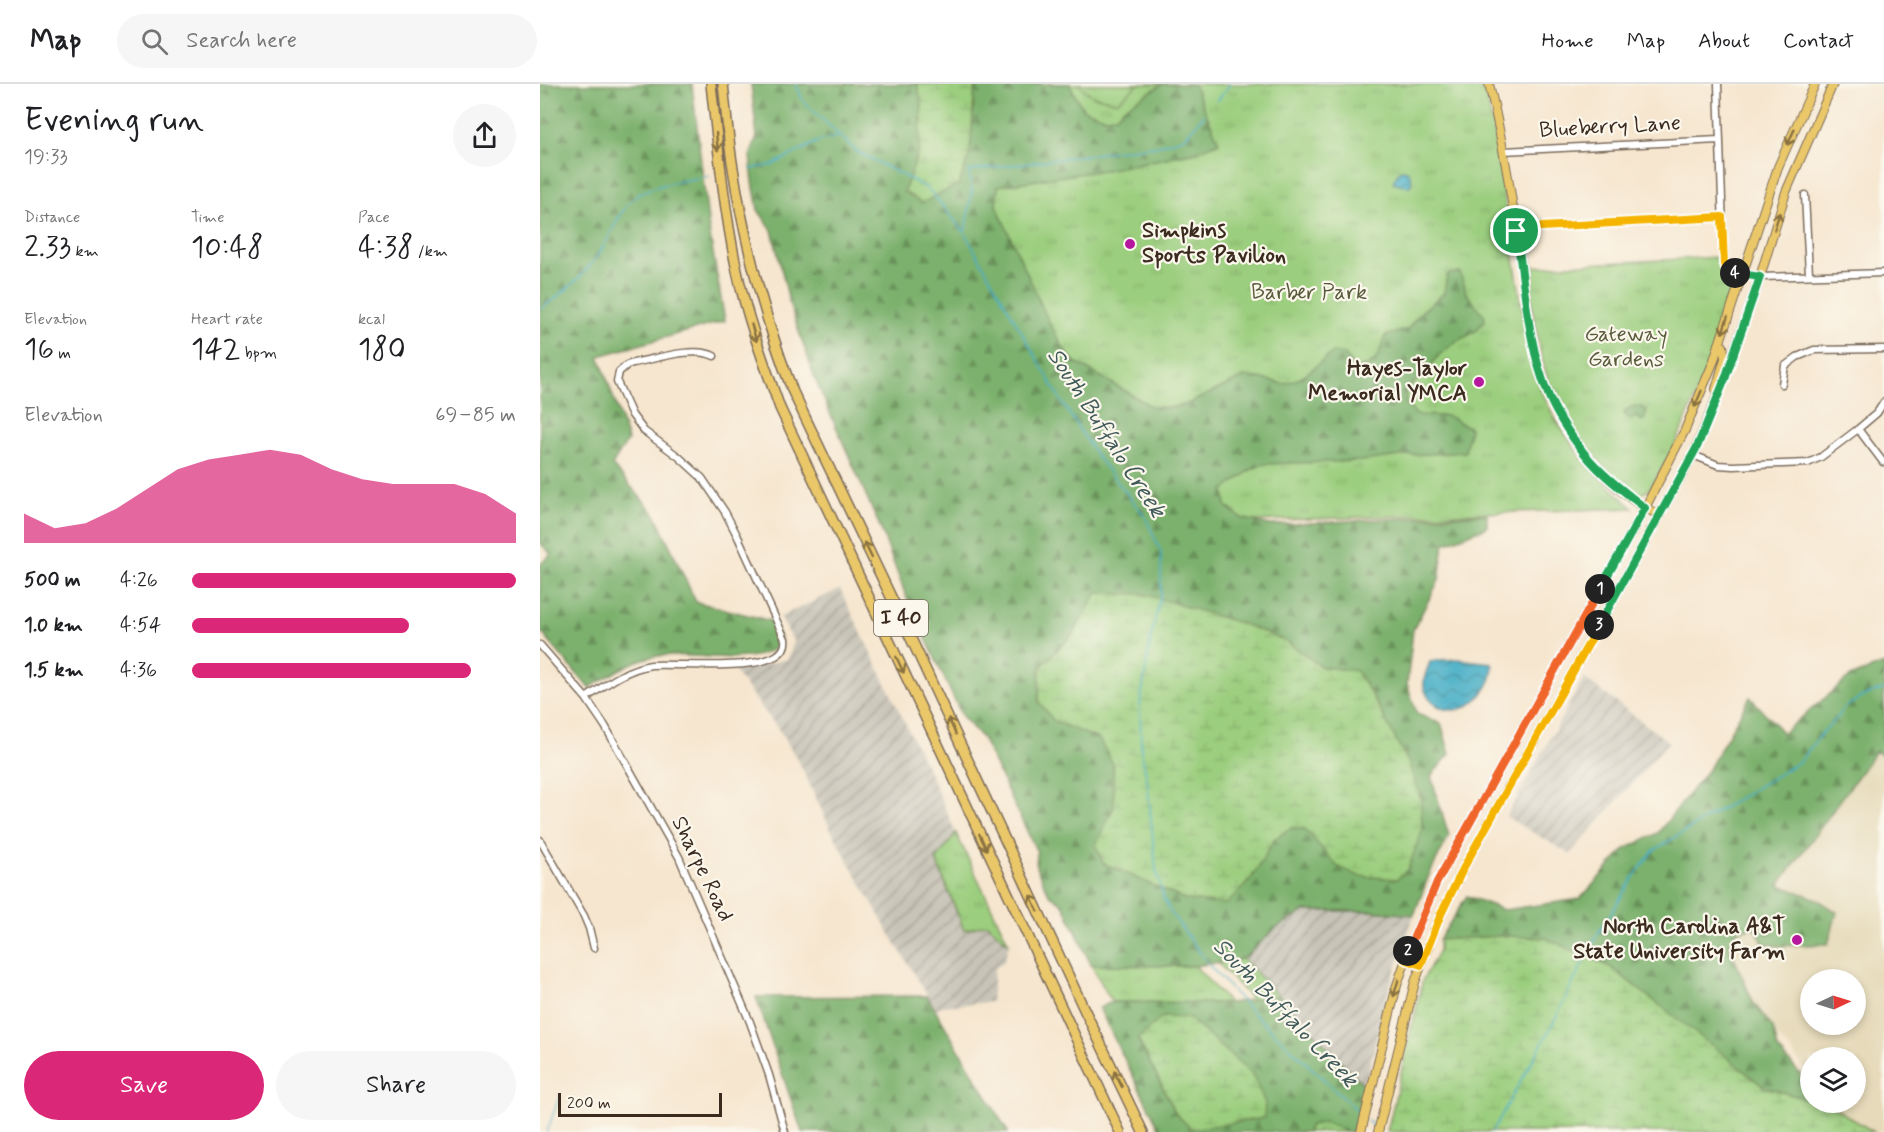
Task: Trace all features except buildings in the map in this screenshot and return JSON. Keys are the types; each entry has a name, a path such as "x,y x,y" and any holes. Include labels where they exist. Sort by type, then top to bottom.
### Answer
{"highway":[{"name":"I 40","path":"711,84 722,188 737,273 761,355 780,408 1119,1132"},
{"name":"I 40","path":"723,84 732,162 746,237 767,319 793,392 1143,1132"}],"main road":[{"path":"1489,84 1503,151 1531,328 1548,394 1579,446 1613,483 1645,508 1660,515"},
{"path":"1361,1132 1389,1013 1405,959 1437,882 1645,508 1685,430 1719,344 1778,167 1815,84"},
{"path":"1378,1132 1403,1027 1421,965 1441,914 1465,865 1693,456 1725,379 1786,192 1833,84"},
{"path":"1697,447 1699,432 1725,358 1723,346 1719,344"},
{"path":"1405,959 1421,965"}],"street":[{"path":"1718,84 1724,264 1728,270 1760,277 1884,273"},
{"name":"Blueberry Lane","path":"1503,151 1719,140"},
{"path":"1805,195 1809,274"},
{"path":"1516,231 1523,228 1722,217"},
{"path":"1782,384 1785,366 1797,357 1814,350 1884,349"},
{"path":"586,698 618,677 645,667 661,664 733,666 765,660 782,652 786,645 785,638 738,537 714,494 694,471 644,431 632,415 617,382 619,372 633,363 694,352 706,352 714,356"},
{"path":"1693,456 1718,465 1733,466 1808,463 1821,457 1858,429 1877,413 1884,402"},
{"path":"1858,429 1883,462"},
{"name":"Sharpe Road","path":"540,645 586,698 623,757 679,857 750,1022 769,1075 785,1132"},
{"path":"540,840 584,915 594,948"}],"shaded area":[{"path":"840,589 930,774 956,833 936,860 964,930 987,924 1009,944 1004,961 994,969 991,1002 942,1006 936,1009 885,926 830,828 801,766 782,734 734,671 788,659 794,642 780,617"},
{"path":"1584,678 1669,742 1570,854 1506,817"},
{"name":"North Carolina A&T State University Farm","path":"1876,753 1884,759 1884,1132 1846,1132 1836,1113 1866,1113 1866,1047 1800,1047 1800,1063 1789,1048 1707,969 1774,879"},
{"path":"1305,911 1369,911 1414,915 1388,992 1365,1086 1243,959 1276,928"}],"green space":[{"path":"540,84 692,84 709,230 725,321 599,356 628,440 612,465 655,514 696,602 771,621 780,638 779,645 768,652 738,658 656,656 630,664 589,688 540,631 540,565 551,554 540,543"},
{"path":"751,84 917,84 922,105 919,151 904,192 970,153 975,84 1069,84 1083,109 1104,117 1116,116 1125,107 1163,84 1193,84 1219,142 1196,152 1111,169 998,186 996,205 1050,324 1065,351 1075,362 1151,406 1169,408 1185,405 1244,377 1284,384 1301,378 1333,352 1344,354 1354,368 1373,363 1385,336 1408,329 1420,313 1444,293 1447,275 1460,272 1466,293 1485,319 1475,332 1455,342 1439,355 1425,374 1405,390 1406,405 1417,415 1448,416 1470,428 1465,452 1409,455 1361,461 1264,464 1252,469 1224,490 1226,506 1241,518 1270,525 1487,514 1487,527 1444,544 1439,580 1413,630 1407,684 1417,714 1441,723 1450,754 1431,776 1449,836 1429,875 1414,915 1369,911 1305,911 1276,928 1243,959 1195,966 1091,965 1063,904 1049,894 1036,867 1037,852 982,738 962,716 906,596 880,527 815,379 790,305 772,230 758,210 750,156 757,137","holes":["1098,593 1285,641 1322,667 1356,671 1369,690 1408,762 1397,879 1359,876 1337,865 1305,829 1290,828 1274,840 1251,879 1186,900 1103,863 1096,845 1114,807 1113,764 1099,739 1054,721 1039,702 1040,668 1073,634"]},
{"name":"Barber Park","path":"800,84 1484,84 1495,136 1528,346 1542,392 1553,415 1579,455 1633,508 1168,524 1107,413"},
{"path":"917,84 975,84 970,153 959,184 922,203 904,192 919,151 922,105"},
{"path":"1078,84 1139,84 1117,102 1093,96"},
{"name":"Gateway Gardens","path":"1719,257 1721,269 1734,278 1712,357 1668,460 1648,491 1638,495 1619,483 1596,458 1575,432 1553,394 1539,348 1527,267"},
{"path":"1634,406 1647,411 1644,420 1637,417 1631,419 1625,415 1624,411"},
{"path":"1097,593 1144,594 1246,625 1285,641 1322,667 1356,671 1369,690 1408,762 1421,800 1422,830 1408,869 1397,879 1359,876 1337,866 1305,829 1290,828 1274,840 1251,879 1227,904 1186,900 1103,863 1096,845 1114,807 1113,764 1099,739 1054,721 1039,702 1040,668 1073,634"},
{"path":"1884,664 1884,756 1876,751 1779,885 1817,899 1837,912 1828,944 1776,946 1763,943 1755,927 1738,931 1729,946 1753,1002 1773,1028 1778,1049 1800,1074 1800,1097 1764,1087 1719,1051 1546,938 1504,936 1439,940 1467,896 1504,910 1580,899 1625,849 1658,833 1710,767 1750,697 1783,733 1850,677"},
{"path":"956,833 1009,944 987,924 964,930 936,860"},
{"path":"1504,936 1546,938 1610,967 1764,1087 1800,1097 1800,1113 1843,1113 1874,1132 1387,1132 1423,979 1439,951 1439,940"},
{"path":"1243,959 1279,996 1252,1000 1217,962"},
{"path":"1091,965 1195,966 1229,1003 1112,1002"},
{"path":"927,996 1008,1132 802,1132 756,997"},
{"path":"1279,996 1365,1086 1354,1132 1347,1132 1325,1122 1310,1125 1307,1132 1161,1132 1099,1008 1112,1002 1229,1003","holes":["1189,1018 1252,1074 1192,1129 1177,1115 1138,1040"]},
{"path":"1162,1017 1189,1018 1252,1074 1265,1103 1264,1118 1192,1129 1177,1115 1138,1039"},
{"path":"1325,1122 1347,1132 1307,1132 1309,1125"}],"water":[{"path":"1401,170 1407,171 1411,177 1409,187 1393,182"},
{"path":"1457,659 1492,663 1491,679 1476,700 1462,709 1448,710 1437,705 1428,697 1424,680 1430,662"}],"waterway":[{"name":"South Buffalo Creek","path":"796,84 803,101 856,151 925,187 964,232 1062,402 1098,458 1145,516 1161,552 1161,593 1140,705 1141,750 1147,779 1156,870 1164,899 1171,913 1209,965 1254,1014 1361,1114"},
{"path":"1217,101 1230,84"},
{"path":"965,231 972,190 969,171 1160,145 1185,137 1204,115"},
{"path":"751,169 772,165 819,141 839,136"},
{"path":"540,309 565,291 588,268 631,200 645,191 662,185 709,176"},
{"path":"1492,1132 1548,1033 1597,935 1653,851 1800,761 1844,708 1863,696 1884,689"},
{"path":"547,1132 560,1095"},
{"name":"South Buffalo Creek","path":"1367,1120 1376,1129"}],"place":[{"name":"Simpkins Sports Pavilion","path":"1130,244"},
{"name":"Hayes-Taylor Memorial YMCA","path":"1479,382"},
{"name":"North Carolina A&T State University Farm","path":"1797,940"}],"route":[{"path":"1722,217 1726,268 1734,273 1760,277 1725,379 1693,456 1465,865 1441,914 1421,965 1405,959 1437,882 1645,508 1613,483 1592,462 1579,446 1548,394 1531,328 1516,231 1523,228 1722,217"}]}
